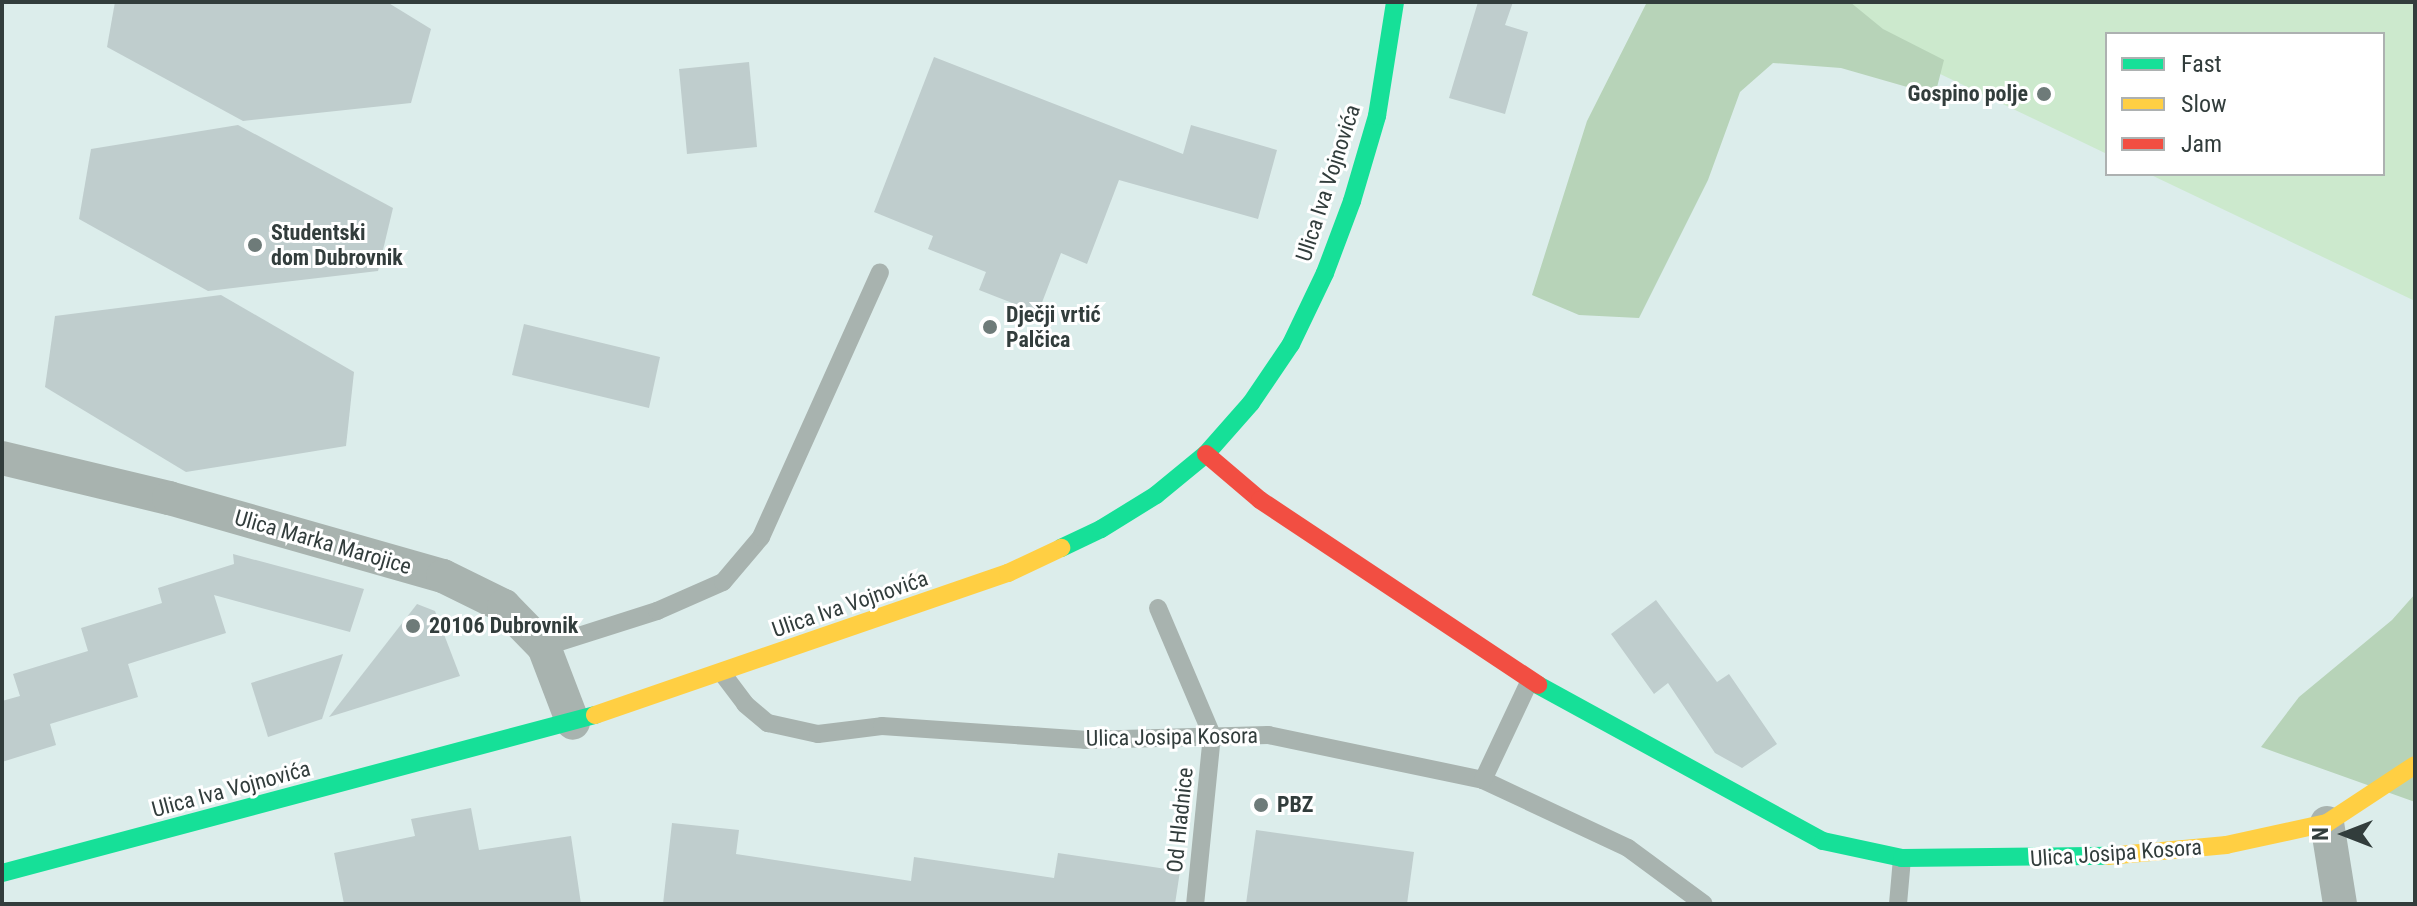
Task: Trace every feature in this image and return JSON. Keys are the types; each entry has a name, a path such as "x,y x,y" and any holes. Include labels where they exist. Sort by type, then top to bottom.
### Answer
{"main road":[{"name":"Ulica Iva Vojnovića","path":"2,873 573,723 1008,573 1101,529 1145,502 1206,454 1251,403 1291,344 1325,273 1352,201 1377,116 1395,2"},
{"name":"Ulica Josipa Kosora","path":"1206,454 1260,500 1530,680 1823,841 1902,858 2034,859 2125,855 2226,845 2327,823 2415,765"}],"street":[{"name":"Ulica Marka Marojice","path":"2,458 169,498 443,576 504,606 544,647 573,723"},
{"path":"2327,823 2340,904"}],"lane":[{"path":"544,647 657,611 723,582 761,537 880,272"},
{"name":"Od Hladnice","path":"1158,608 1212,735 1195,904"},
{"name":"Ulica Josipa Kosora","path":"722,673 745,704 768,723 818,734 882,726 1085,740 1268,735 1483,780 1628,848 1704,904"},
{"path":"1483,780 1530,680"},
{"path":"1898,904 1902,858"}],"green space":[{"path":"1647,2 1850,2 1883,29 1944,60 1935,95 1841,68 1773,63 1740,92 1708,180 1639,318 1579,315 1532,295 1587,121"},
{"name":"Gospino polje","path":"1790,2 2415,2 2415,301 2153,176 2385,176 2385,32 2105,32 2105,153"},
{"path":"2415,594 2415,802 2261,747 2299,697 2392,620"}],"building":[{"path":"115,2 387,2 431,29 411,103 243,121 107,47"},
{"path":"1478,2 1513,2 1505,25 1528,32 1505,114 1449,98"},
{"path":"934,57 1183,154 1191,125 1277,150 1258,219 1119,180 1087,264 1061,253 1038,313 979,290 986,272 928,249 933,236 874,212"},
{"path":"749,62 757,147 687,154 679,69"},
{"path":"238,125 393,208 378,271 208,291 79,219 91,149"},
{"path":"221,295 354,372 346,446 186,472 45,387 55,316"},
{"path":"524,324 660,357 649,408 512,375"},
{"path":"233,554 364,589 350,632 214,595 226,633 128,664 138,697 50,724 56,745 2,762 2,701 20,696 13,674 88,651 81,628 162,603 158,588 234,564"},
{"path":"1656,600 1717,682 1729,674 1777,744 1742,768 1715,753 1668,683 1654,694 1611,634"},
{"path":"417,604 435,611 460,676 329,717"},
{"path":"343,654 322,719 268,737 251,683"},
{"path":"471,808 479,850 571,836 581,904 344,904 334,853 415,836 411,819"},
{"path":"672,823 739,830 736,854 911,881 914,857 1054,878 1058,853 1180,871 1175,904 663,904"},
{"path":"1256,830 1414,852 1407,904 1246,904"}],"traffic: fast":[{"path":"1061,548 1101,529 1156,495 1206,454 1251,403 1291,344 1325,273 1352,201 1377,116 1395,2"},
{"path":"1538,685 1823,841 1902,858 2108,856"},
{"path":"2,873 595,715"}],"traffic: slow":[{"path":"595,715 1008,573 1061,548"},
{"path":"2108,856 2226,845 2327,823 2415,765"}],"traffic: jam":[{"path":"1206,454 1260,500 1538,685"}],"place":[{"name":"Gospino polje","path":"2044,94"},
{"name":"Studentski dom Dubrovnik","path":"255,245"},
{"name":"Dječji vrtić Palčica","path":"990,327"},
{"name":"20106 Dubrovnik","path":"413,626"},
{"name":"PBZ","path":"1261,805"}]}
